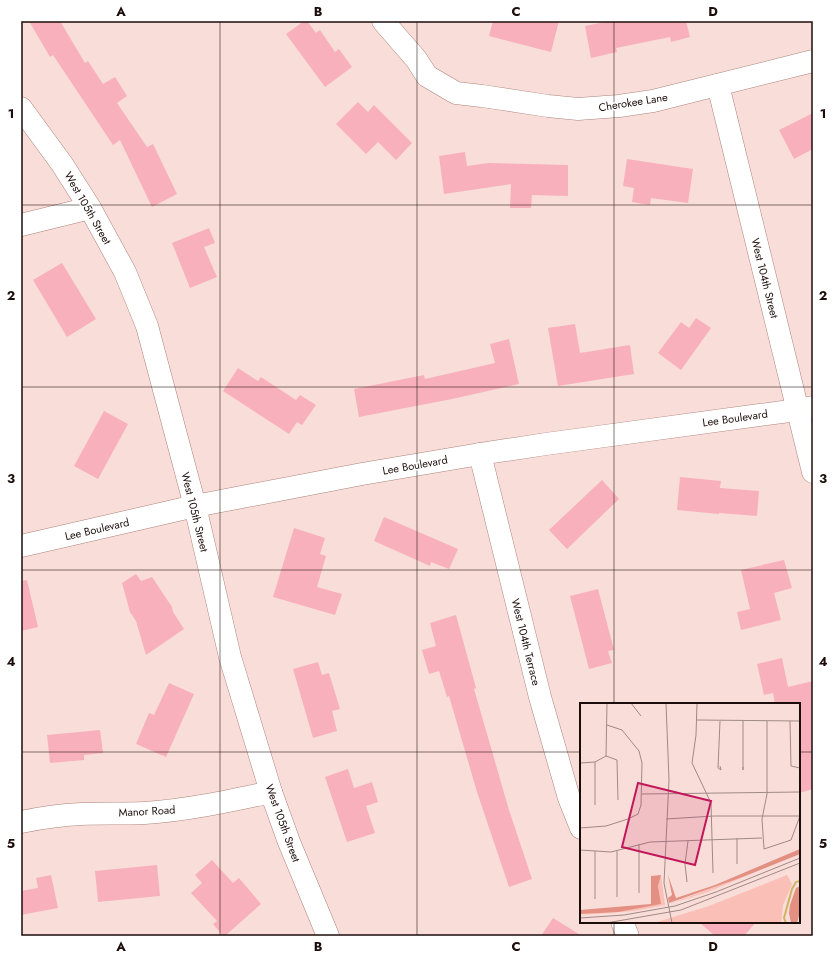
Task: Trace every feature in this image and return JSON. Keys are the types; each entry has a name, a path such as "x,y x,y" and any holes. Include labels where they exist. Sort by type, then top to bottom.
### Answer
{"street":[{"name":"Cherokee Lane","path":"383,21 416,59 428,76 456,93 578,109 619,106 653,101 813,60"},
{"name":"West 104th Street","path":"718,85 805,408 813,472"},
{"name":"West 105th Street","path":"21,108 62,164 90,208 124,272 147,326 195,506 230,657 271,792 289,842 328,936"},
{"path":"21,225 90,208"},
{"name":"Lee Boulevard","path":"21,546 195,506 362,474 480,454 805,408"},
{"name":"West 104th Terrace","path":"480,454 540,697 569,798 580,826"},
{"name":"Manor Road","path":"21,822 33,819 80,814 144,813 182,810 271,792"},
{"path":"622,923 628,936"}],"building":[{"path":"29,21 60,21 85,63 88,61 103,84 115,77 127,96 117,103 147,147 153,144 177,194 152,207 120,140 113,145 53,55 50,57"},
{"path":"304,21 307,21 316,33 320,30 335,52 339,49 352,67 325,87 286,34"},
{"path":"493,21 559,21 551,52 489,36"},
{"path":"609,21 686,21 690,37 671,42 670,37 616,48 617,52 591,58 585,26"},
{"path":"358,102 368,112 374,105 412,143 396,160 378,142 366,154 336,124"},
{"path":"813,113 813,149 794,159 779,130"},
{"path":"465,152 467,166 488,163 568,165 568,196 532,195 531,208 510,208 511,184 444,194 439,156"},
{"path":"627,159 693,169 688,203 651,198 650,205 632,202 634,188 623,186"},
{"path":"209,228 215,243 204,247 217,277 190,288 172,243"},
{"path":"62,263 96,319 67,337 33,280"},
{"path":"696,318 711,328 681,370 658,353 681,322 689,328"},
{"path":"575,324 580,353 630,345 634,374 558,386 548,328"},
{"path":"509,339 519,384 359,417 354,389 424,375 425,379 495,363 490,344"},
{"path":"238,368 258,381 261,377 296,400 300,395 316,405 302,425 297,422 289,434 223,391"},
{"path":"104,411 128,424 98,479 74,466"},
{"path":"680,477 721,481 720,488 759,491 757,516 677,510"},
{"path":"602,480 619,499 567,549 549,530"},
{"path":"384,517 458,549 449,569 431,562 430,566 374,541"},
{"path":"294,528 325,538 320,554 326,556 317,587 342,594 335,615 273,597"},
{"path":"784,560 792,588 774,593 781,620 741,630 737,612 750,609 741,570"},
{"path":"136,574 141,581 152,577 172,607 173,612 184,629 146,655 136,621 130,612 122,583"},
{"path":"27,580 38,627 21,631 21,581"},
{"path":"598,589 614,650 608,651 612,663 589,669 570,596"},
{"path":"456,615 476,688 474,689 509,810 532,879 509,887 477,792 449,696 447,697 439,671 429,674 422,650 436,646 430,623"},
{"path":"782,658 788,687 813,681 813,789 800,793 800,703 775,703 773,693 764,695 757,664"},
{"path":"318,662 322,675 329,673 340,709 332,711 337,731 313,738 293,669"},
{"path":"169,683 194,694 166,757 136,744 149,713 154,715"},
{"path":"100,730 103,753 84,755 84,760 50,763 47,735"},
{"path":"348,769 354,788 372,782 378,802 366,806 375,833 347,842 325,777"},
{"path":"212,860 233,883 239,878 261,904 225,936 223,936 213,924 217,921 191,893 202,883 195,875"},
{"path":"157,865 160,896 98,902 95,871"},
{"path":"51,875 58,908 21,915 21,891 38,888 36,878"},
{"path":"553,918 582,936 541,936"},
{"path":"700,923 755,923 744,936 715,936"}]}
